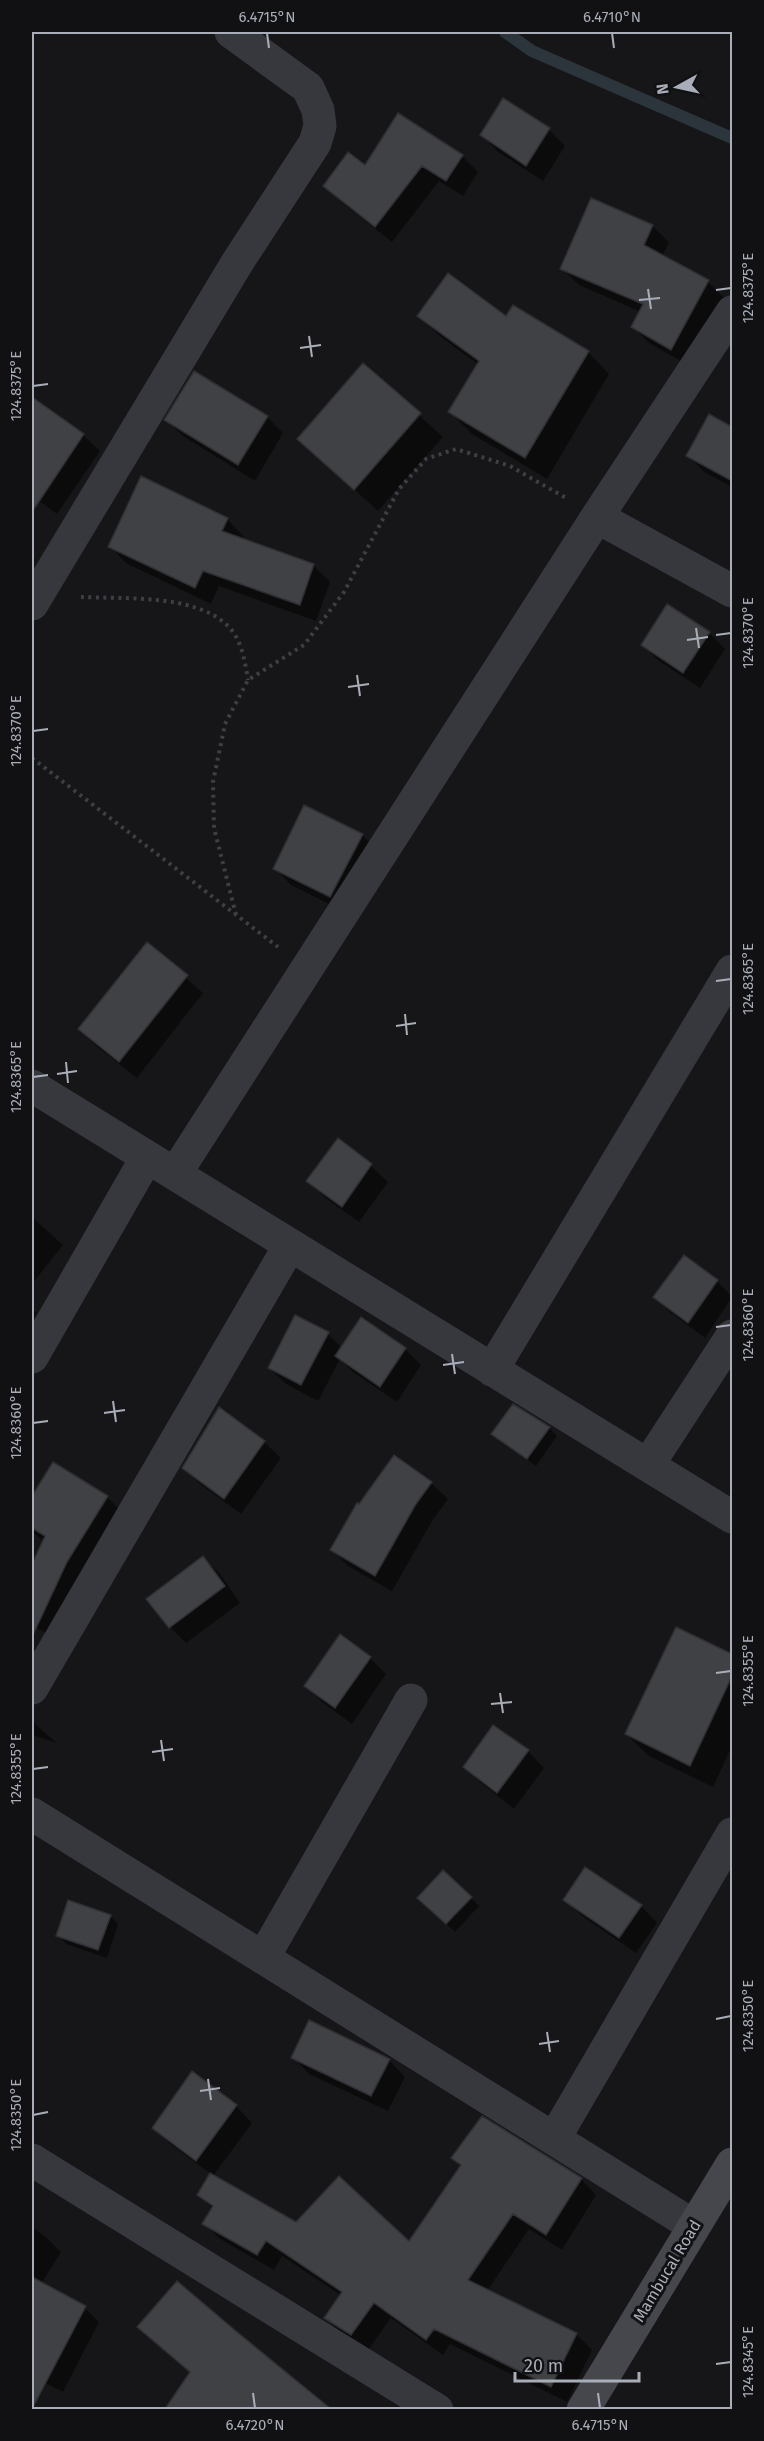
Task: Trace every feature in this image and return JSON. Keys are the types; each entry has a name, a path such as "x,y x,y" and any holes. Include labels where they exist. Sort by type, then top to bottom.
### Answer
{"main road":[{"name":"Mambucal Road","path":"583,2409 732,2164"}],"street":[{"path":"34,600 237,263 315,144 320,126 318,110 308,88 231,32"},
{"path":"175,1174 597,517 732,312"},
{"path":"597,517 732,591"},
{"path":"492,1370 732,970"},
{"path":"32,1086 732,1517"},
{"path":"32,1357 147,1157"},
{"path":"32,1688 290,1245"},
{"path":"648,1465 732,1336"},
{"path":"263,1958 411,1700"},
{"path":"32,1814 694,2226"},
{"path":"554,2139 732,1834"},
{"path":"32,2160 437,2409"}],"path":[{"path":"236,915 214,828 213,782 225,724 248,680 304,645 344,592 399,489 426,459 456,449 510,466 597,517"},
{"path":"34,600 156,601 201,608 228,626 242,648 248,680"},
{"path":"32,758 307,970"}],"building":[{"path":"503,98 550,128 526,166 480,135"},
{"path":"398,113 463,155 446,181 422,166 375,227 323,186 348,152 365,165"},
{"path":"591,198 653,225 644,245 709,280 671,350 631,327 643,304 560,269"},
{"path":"448,273 506,316 513,305 589,351 525,458 448,412 479,361 417,316"},
{"path":"363,363 421,413 354,490 297,439"},
{"path":"194,371 268,416 238,465 164,420"},
{"path":"32,397 84,434 32,512"},
{"path":"709,414 732,427 732,481 686,456"},
{"path":"141,476 228,518 222,531 314,564 300,605 203,571 195,588 108,547"},
{"path":"667,604 710,632 683,673 641,645"},
{"path":"304,805 363,834 330,897 273,869"},
{"path":"147,942 188,975 119,1062 78,1029"},
{"path":"338,1138 372,1164 342,1207 306,1181"},
{"path":"684,1255 718,1280 688,1323 653,1297"},
{"path":"295,1315 329,1332 301,1385 268,1368"},
{"path":"361,1317 406,1348 380,1387 335,1356"},
{"path":"513,1404 550,1427 527,1459 491,1434"},
{"path":"219,1407 265,1441 224,1499 182,1468"},
{"path":"394,1455 432,1482 416,1504 375,1576 330,1550 357,1503 359,1504"},
{"path":"53,1462 108,1496 67,1562 32,1637 32,1564 45,1536 32,1528 32,1496"},
{"path":"203,1556 225,1586 169,1628 146,1599"},
{"path":"676,1627 732,1654 732,1676 690,1766 625,1734"},
{"path":"340,1634 371,1657 335,1708 304,1686"},
{"path":"493,1725 529,1750 497,1793 463,1767"},
{"path":"585,1867 642,1905 619,1938 563,1900"},
{"path":"443,1870 472,1897 446,1924 417,1898"},
{"path":"68,1900 111,1915 98,1950 56,1936"},
{"path":"309,2020 390,2059 371,2096 291,2058"},
{"path":"192,2071 237,2105 196,2161 152,2128"},
{"path":"482,2116 582,2178 546,2235 513,2214 468,2280 577,2333 551,2387 434,2329 426,2340 374,2303 351,2335 324,2318 342,2292 266,2241 257,2255 202,2224 213,2206 197,2195 210,2173 296,2222 339,2176 409,2241 461,2165 451,2158"},
{"path":"32,2277 86,2306 32,2409"},
{"path":"177,2281 331,2409 165,2409 190,2372 137,2327"}],"waterway":[{"path":"505,32 532,51 732,138"}]}
